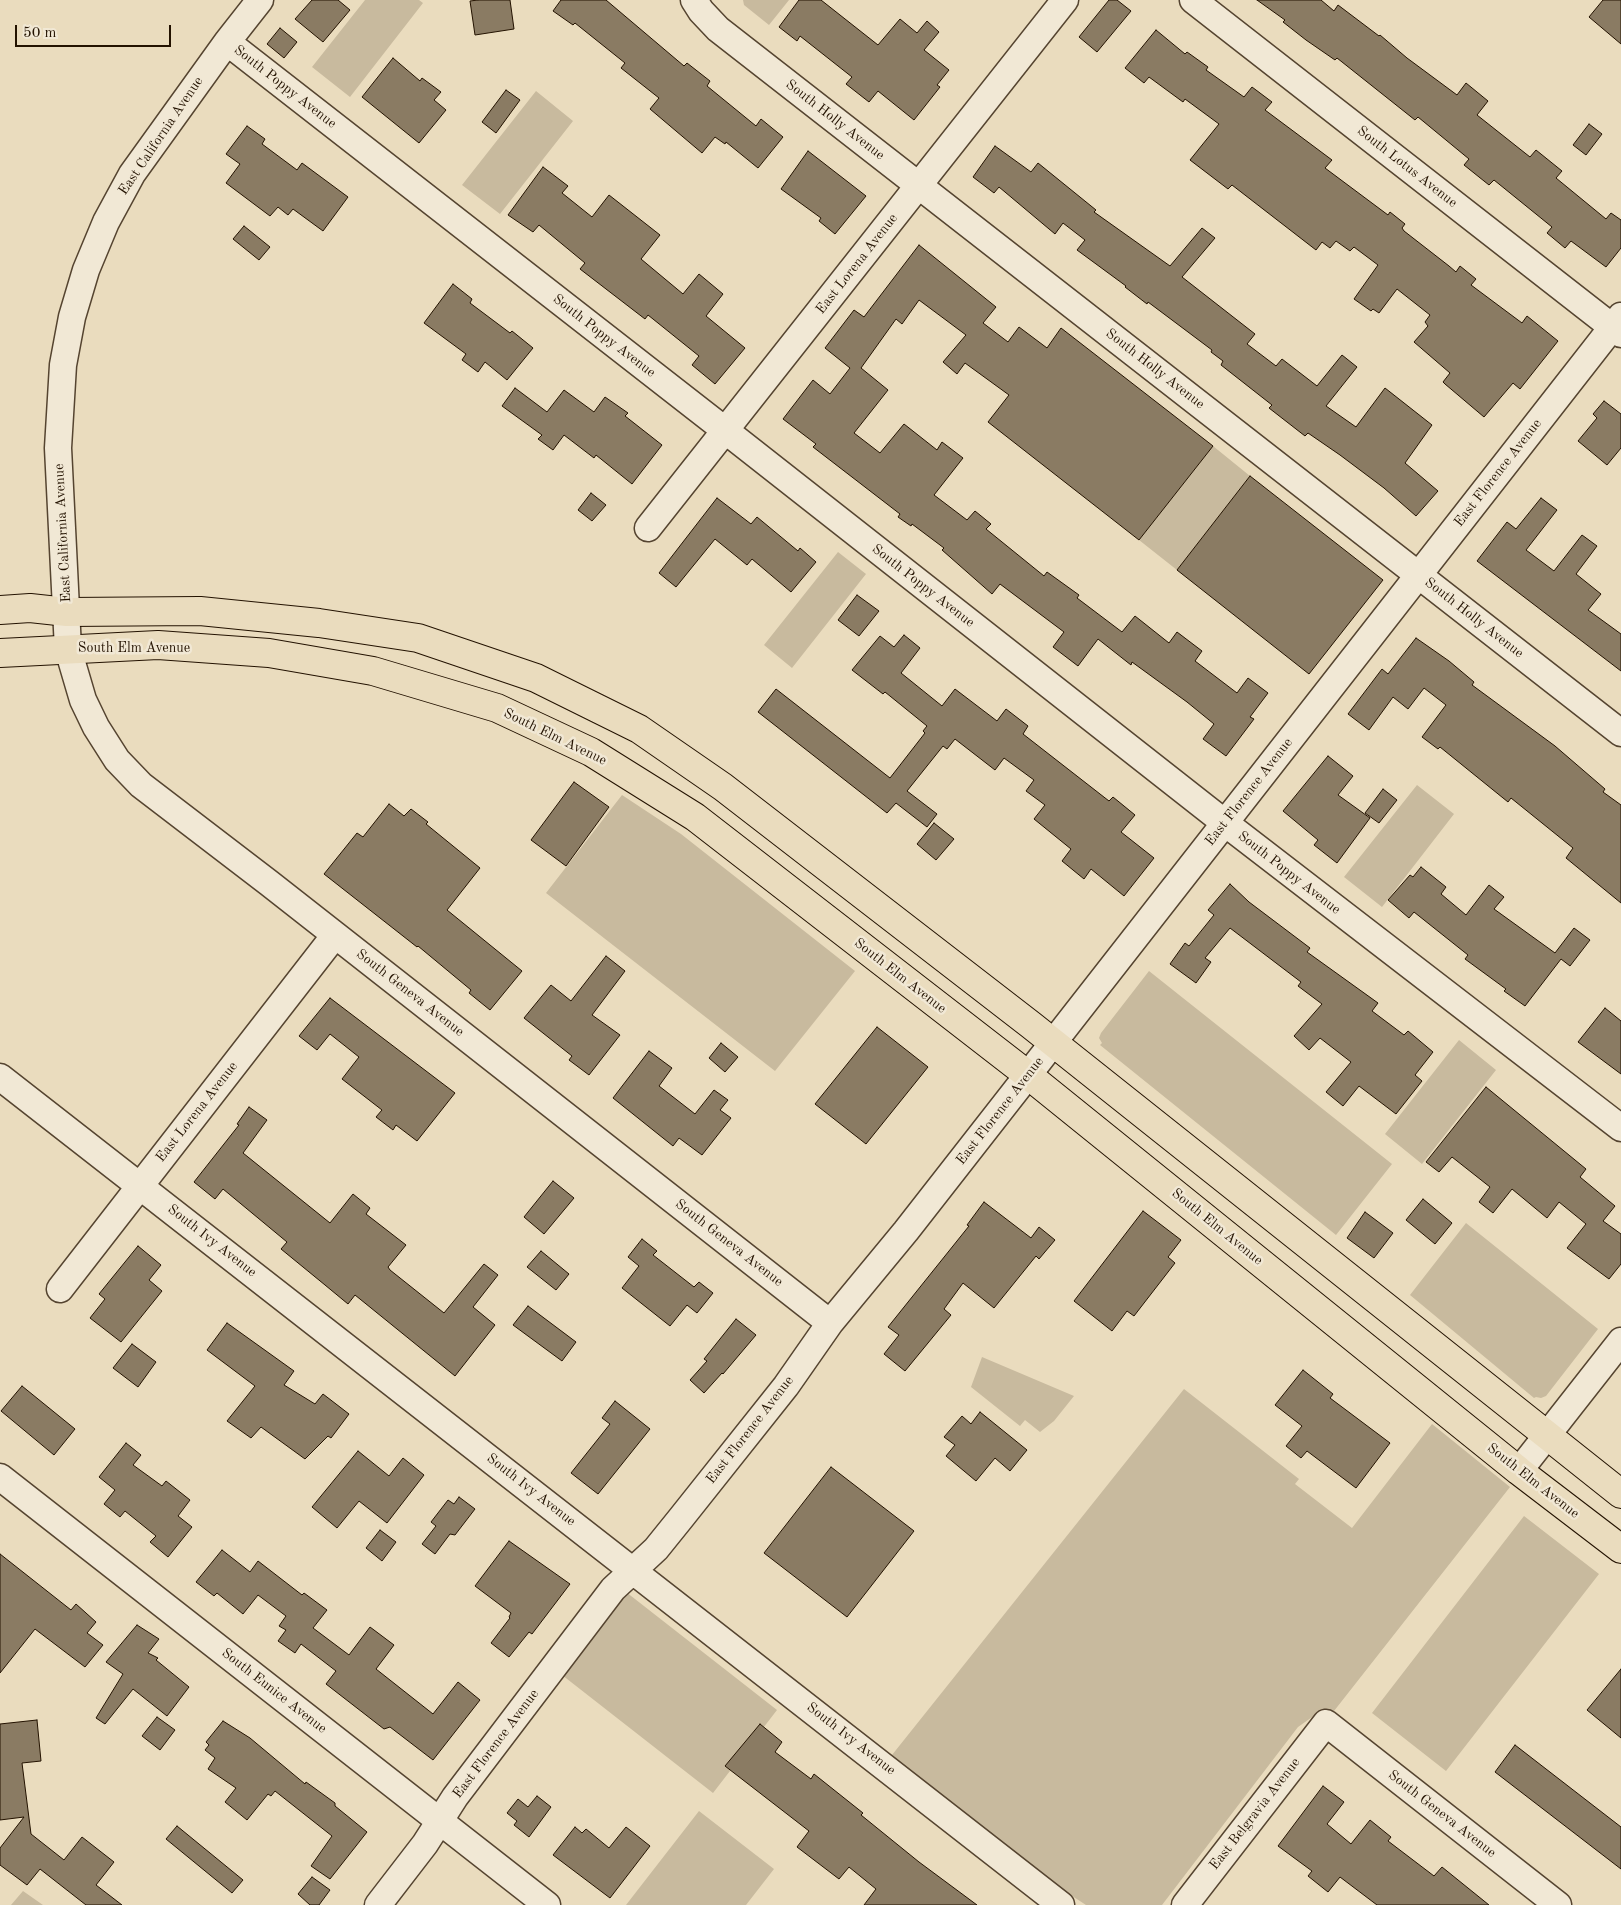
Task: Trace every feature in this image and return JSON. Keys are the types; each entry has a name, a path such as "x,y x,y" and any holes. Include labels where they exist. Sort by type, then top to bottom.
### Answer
{"main road":[{"path":"0,610 30,608 67,612 200,611 319,623 418,638 536,678 639,729 723,787 1054,1042 1621,1494"},
{"name":"South Elm Avenue","path":"0,653 158,646 269,653 373,671 497,708 591,752 695,817 1028,1075 1520,1471 1621,1549"}],"street":[{"name":"East California Avenue","path":"67,612 58,448 64,365 72,317 86,270 106,222 132,174 227,42 260,0"},
{"name":"South Holly Avenue","path":"694,0 701,11 718,29 1621,733"},
{"name":"East Lorena Avenue","path":"648,528 1065,0"},
{"name":"South Lotus Avenue","path":"1192,0 1618,325"},
{"name":"South Poppy Avenue","path":"227,42 1225,823 1621,1128"},
{"name":"East Florence Avenue","path":"378,1905 426,1844 461,1790 607,1597 656,1548 786,1386 830,1323 906,1231 1419,575 1618,325"},
{"name":"South Geneva Avenue","path":"67,612 68,649 83,700 96,727 117,760 141,785 830,1323"},
{"name":"East Lorena Avenue","path":"60,1289 335,935"},
{"name":"South Ivy Avenue","path":"0,1077 1062,1905"},
{"path":"1520,1471 1621,1341"},
{"name":"South Eunice Avenue","path":"0,1476 547,1905"},
{"name":"South Geneva Avenue","path":"1326,1723 1558,1905"},
{"name":"East Belgravia Avenue","path":"1185,1905 1326,1723"}],"shaded area":[{"path":"365,0 419,0 423,3 350,97 312,67"},
{"path":"743,0 789,0 769,25 744,5"},
{"path":"536,91 573,121 500,214 462,185"},
{"path":"1213,446 1250,476 1177,570 1139,540"},
{"path":"838,552 866,574 792,668 764,645"},
{"path":"1417,785 1454,814 1382,907 1344,877"},
{"path":"622,795 681,834 855,971 775,1071 546,893"},
{"path":"1149,971 1392,1164 1336,1235 1100,1045 1102,1043 1099,1038 1101,1033"},
{"path":"1459,1040 1496,1070 1422,1164 1385,1134"},
{"path":"1466,1223 1598,1329 1546,1396 1534,1398 1410,1295"},
{"path":"982,1357 1074,1396 1054,1421 1040,1432 1025,1420 1020,1426 971,1387"},
{"path":"1184,1389 1299,1479 1295,1484 1352,1528 1432,1424 1510,1487 1334,1711 1315,1715 1298,1727 1162,1905 1086,1905 1008,1854 888,1760"},
{"path":"1524,1516 1599,1574 1446,1771 1372,1713"},
{"path":"626,1592 777,1710 713,1793 562,1675"},
{"path":"699,1811 774,1869 746,1905 626,1905"},
{"path":"23,1891 43,1905 11,1905"}],"building":[{"path":"312,0 338,0 350,10 323,42 295,19"},
{"path":"510,0 514,29 475,35 470,1"},
{"path":"561,0 606,0 684,66 687,63 710,81 707,86 756,126 761,119 783,137 758,168 726,142 725,144 715,137 702,153 650,109 659,98 621,68 625,63 575,23 573,25 553,11"},
{"path":"799,0 821,0 878,45 900,19 917,33 927,21 939,32 924,50 949,70 937,85 940,87 914,120 878,91 869,102 846,84 852,77 800,36 797,41 779,27"},
{"path":"1109,0 1117,0 1131,11 1097,52 1079,37"},
{"path":"1257,0 1321,0 1334,11 1338,5 1457,95 1466,83 1488,101 1477,115 1530,157 1536,150 1562,171 1556,178 1606,219 1611,213 1621,220 1621,248 1606,267 1571,241 1565,248 1547,233 1552,227 1494,180 1489,185 1464,165 1469,159 1418,117 1415,120 1337,58 1335,60 1306,40 1283,22 1285,20"},
{"path":"1603,0 1621,0 1621,44 1589,17"},
{"path":"280,28 297,42 284,58 267,44"},
{"path":"1156,30 1185,54 1187,52 1208,67 1206,70 1244,97 1252,87 1272,102 1265,110 1332,160 1325,168 1388,215 1390,212 1405,224 1402,228 1404,231 1456,272 1460,266 1476,279 1471,285 1522,323 1527,316 1558,341 1520,389 1513,383 1484,417 1443,382 1450,373 1414,342 1428,326 1425,322 1430,315 1397,289 1379,313 1373,309 1371,311 1354,299 1378,265 1354,247 1350,251 1336,241 1330,248 1322,242 1316,250 1232,185 1228,189 1190,160 1219,124 1185,99 1183,102 1149,77 1144,83 1125,68"},
{"path":"393,58 420,81 422,78 441,92 434,100 446,110 419,143 362,97"},
{"path":"506,90 520,100 496,133 482,122"},
{"path":"1589,124 1602,134 1586,155 1573,145"},
{"path":"247,126 265,139 262,144 297,170 302,163 348,197 323,231 293,209 288,215 278,207 270,216 226,183 240,164 226,154"},
{"path":"995,146 1031,172 1038,163 1096,210 1094,212 1170,266 1202,228 1215,238 1182,277 1255,334 1247,344 1276,366 1282,359 1317,386 1342,355 1357,367 1326,406 1356,427 1385,388 1432,425 1405,463 1438,491 1416,516 1384,488 1340,455 1308,433 1305,436 1269,408 1272,405 1221,365 1223,361 1211,352 1212,350 1148,302 1147,304 1077,250 1085,240 1063,223 1055,234 999,187 994,193 973,177"},
{"path":"808,151 866,196 835,234 819,221 821,218 781,189"},
{"path":"543,167 568,186 562,193 592,217 609,195 660,235 641,259 683,294 699,274 723,294 706,316 745,348 715,384 692,365 699,356 648,315 645,319 580,269 585,263 539,225 533,232 508,215"},
{"path":"244,226 270,247 259,260 233,239"},
{"path":"919,245 996,307 983,323 1008,342 1019,327 1047,348 1061,328 1213,446 1139,540 988,422 1009,395 965,363 957,374 943,362 966,335 919,300 902,324 896,319 861,368 888,390 854,433 880,453 904,424 937,450 942,442 963,458 934,495 967,520 975,511 991,524 986,529 1044,576 1047,572 1079,595 1077,598 1122,632 1135,616 1169,643 1177,632 1202,651 1195,661 1237,693 1248,678 1268,693 1250,717 1254,719 1226,756 1203,739 1214,724 1187,702 1132,662 1131,665 1098,639 1078,666 1053,647 1064,632 1000,584 992,594 942,550 944,548 912,524 911,526 898,517 900,514 813,447 816,444 783,419 813,380 830,394 850,368 825,348 854,310 864,317"},
{"path":"453,284 472,299 470,303 510,333 512,331 533,348 507,380 485,362 478,372 462,360 466,354 424,323"},
{"path":"515,388 547,412 564,390 594,412 605,397 628,413 625,416 662,445 632,484 596,455 594,458 564,435 553,450 538,439 542,435 502,406"},
{"path":"1604,401 1621,414 1621,448 1607,465 1578,441 1597,418 1593,414"},
{"path":"1250,476 1383,580 1309,674 1177,570"},
{"path":"591,493 606,505 592,521 578,510"},
{"path":"717,498 751,524 757,517 798,551 800,548 816,562 791,592 752,559 747,565 715,539 676,587 659,573"},
{"path":"1541,498 1557,510 1526,550 1554,571 1582,535 1597,546 1576,574 1601,594 1588,610 1621,634 1621,671 1477,561 1507,522 1516,529"},
{"path":"857,595 879,611 859,636 838,620"},
{"path":"904,635 920,648 901,673 942,706 955,689 997,721 1006,709 1028,726 1023,734 1109,801 1113,797 1135,815 1121,832 1154,858 1124,896 1091,869 1084,879 1062,861 1071,849 1034,819 1045,805 1026,791 1034,780 1004,758 995,770 955,739 947,749 943,746 907,791 937,814 927,827 896,803 887,813 758,712 776,689 890,778 925,733 923,731 927,726 885,692 883,694 852,670 880,636 894,647"},
{"path":"1416,638 1449,661 1474,682 1472,685 1555,746 1605,789 1603,792 1621,805 1621,903 1566,858 1573,848 1511,798 1508,802 1440,747 1438,749 1422,737 1446,705 1424,688 1408,709 1393,697 1369,730 1348,714 1382,669 1388,674"},
{"path":"1328,756 1353,776 1338,795 1370,818 1337,863 1314,845 1318,840 1283,811"},
{"path":"574,782 609,807 566,866 531,840"},
{"path":"1383,789 1397,800 1379,823 1365,813"},
{"path":"389,804 404,816 411,809 428,822 426,824 480,868 447,910 522,971 490,1010 469,993 471,990 418,946 324,874 357,833 363,837"},
{"path":"934,823 954,839 936,860 917,844"},
{"path":"1421,867 1446,887 1441,894 1466,915 1489,885 1504,897 1494,909 1555,953 1574,928 1590,940 1570,966 1561,959 1525,1006 1504,991 1506,989 1465,959 1468,955 1414,912 1409,918 1388,900 1410,875 1413,877"},
{"path":"1230,884 1249,902 1310,948 1307,952 1378,1003 1372,1011 1404,1035 1408,1031 1433,1052 1415,1075 1422,1081 1396,1114 1359,1086 1343,1106 1326,1092 1351,1062 1320,1038 1309,1050 1294,1036 1322,1004 1298,986 1301,982 1230,928 1205,958 1211,962 1196,983 1170,964 1185,943 1189,946 1214,915 1208,910"},
{"path":"606,956 625,971 592,1015 620,1035 589,1075 569,1060 572,1056 524,1018 551,985 571,1001"},
{"path":"330,998 455,1093 417,1141 396,1125 393,1130 376,1117 382,1110 342,1079 359,1057 330,1034 317,1050 299,1036"},
{"path":"1605,1008 1621,1021 1621,1074 1578,1042"},
{"path":"877,1027 928,1067 866,1144 815,1104"},
{"path":"721,1043 738,1057 725,1072 709,1058"},
{"path":"649,1051 672,1068 659,1086 695,1114 714,1090 728,1100 720,1110 731,1118 702,1155 679,1138 673,1146 613,1098"},
{"path":"1486,1087 1586,1169 1580,1177 1615,1206 1603,1221 1621,1234 1621,1264 1609,1279 1567,1248 1586,1224 1559,1202 1547,1218 1512,1189 1493,1213 1479,1202 1490,1187 1452,1157 1439,1172 1426,1162"},
{"path":"249,1107 267,1120 243,1153 330,1223 353,1194 370,1208 366,1214 406,1245 388,1267 390,1270 444,1313 484,1264 498,1275 473,1307 495,1325 455,1376 355,1295 348,1304 281,1249 287,1242 223,1189 215,1199 194,1182 239,1125 237,1124"},
{"path":"553,1181 574,1198 544,1234 524,1217"},
{"path":"1423,1199 1452,1223 1435,1244 1406,1220"},
{"path":"984,1202 1031,1238 1039,1227 1055,1240 1039,1259 1036,1256 994,1308 963,1283 944,1309 951,1315 905,1371 884,1354 899,1335 888,1327 969,1226 967,1225"},
{"path":"1143,1211 1181,1240 1168,1257 1175,1263 1134,1316 1127,1311 1112,1331 1074,1301"},
{"path":"1365,1212 1393,1233 1374,1258 1347,1238"},
{"path":"642,1239 657,1251 653,1255 694,1287 699,1282 713,1293 697,1313 687,1305 670,1326 622,1288 639,1266 628,1257"},
{"path":"138,1246 161,1265 149,1280 162,1291 121,1342 90,1318 105,1299 99,1294"},
{"path":"541,1251 569,1274 556,1290 527,1267"},
{"path":"528,1306 576,1342 562,1361 513,1325"},
{"path":"736,1319 756,1335 704,1393 690,1380 707,1361 704,1359"},
{"path":"227,1323 294,1371 284,1385 315,1404 323,1394 349,1414 331,1438 328,1436 305,1459 261,1427 251,1438 227,1421 255,1386 207,1350"},
{"path":"132,1344 156,1362 138,1387 113,1368"},
{"path":"1303,1370 1333,1394 1330,1398 1390,1443 1356,1488 1307,1451 1301,1458 1286,1446 1302,1426 1275,1405"},
{"path":"22,1386 75,1429 54,1455 1,1411"},
{"path":"615,1401 650,1429 598,1494 571,1473 610,1424 602,1418"},
{"path":"980,1412 1027,1450 1010,1471 995,1458 976,1481 946,1456 955,1445 944,1437 962,1416 971,1424"},
{"path":"126,1443 141,1455 133,1465 162,1486 166,1481 190,1500 178,1516 192,1527 168,1557 150,1542 156,1536 125,1511 120,1517 104,1504 115,1490 99,1477"},
{"path":"358,1451 389,1476 403,1458 424,1475 387,1523 359,1501 337,1528 312,1507"},
{"path":"831,1467 914,1531 847,1617 764,1553"},
{"path":"459,1497 475,1509 455,1535 450,1534 435,1554 422,1544 436,1526 431,1522 448,1500 454,1504"},
{"path":"380,1530 396,1542 382,1561 366,1548"},
{"path":"509,1541 570,1584 532,1634 529,1632 509,1657 491,1643 510,1618 511,1613 475,1586"},
{"path":"222,1550 250,1572 258,1561 302,1595 304,1593 327,1610 313,1628 349,1655 370,1627 394,1645 376,1669 433,1714 458,1682 480,1700 433,1760 390,1727 384,1729 326,1684 336,1671 301,1644 295,1653 278,1641 286,1630 279,1626 286,1616 258,1595 243,1614 217,1593 214,1596 196,1582"},
{"path":"0,1554 71,1610 76,1604 96,1622 87,1633 103,1645 85,1667 35,1629 0,1673"},
{"path":"137,1625 159,1639 148,1653 158,1658 156,1660 189,1687 167,1716 133,1689 105,1724 96,1718 123,1674 106,1662"},
{"path":"1621,1669 1621,1738 1587,1710"},
{"path":"157,1717 175,1730 160,1750 142,1736"},
{"path":"37,1720 41,1761 22,1763 31,1834 64,1860 82,1837 114,1862 96,1885 122,1905 86,1905 40,1869 27,1885 0,1865 0,1848 24,1817 0,1820 0,1724"},
{"path":"223,1721 250,1738 305,1784 306,1782 335,1803 335,1806 367,1832 330,1879 311,1866 332,1836 275,1791 271,1796 268,1794 247,1820 225,1802 236,1788 208,1769 215,1758 205,1750 209,1745 206,1742"},
{"path":"760,1724 782,1742 775,1752 811,1779 814,1774 863,1813 861,1815 919,1862 977,1905 864,1905 876,1889 849,1867 839,1879 797,1847 809,1831 725,1766"},
{"path":"1515,1745 1621,1827 1621,1869 1495,1772"},
{"path":"1323,1786 1344,1802 1327,1824 1351,1844 1370,1820 1391,1837 1388,1841 1434,1876 1442,1867 1489,1905 1377,1905 1340,1877 1328,1892 1308,1876 1312,1871 1278,1846"},
{"path":"537,1796 551,1807 529,1837 514,1825 517,1821 507,1813 518,1799 528,1807"},
{"path":"177,1826 243,1880 232,1893 166,1839"},
{"path":"575,1827 582,1833 586,1829 609,1848 626,1827 650,1846 610,1898 553,1855"},
{"path":"312,1877 330,1890 319,1905 310,1905 298,1894"}]}
